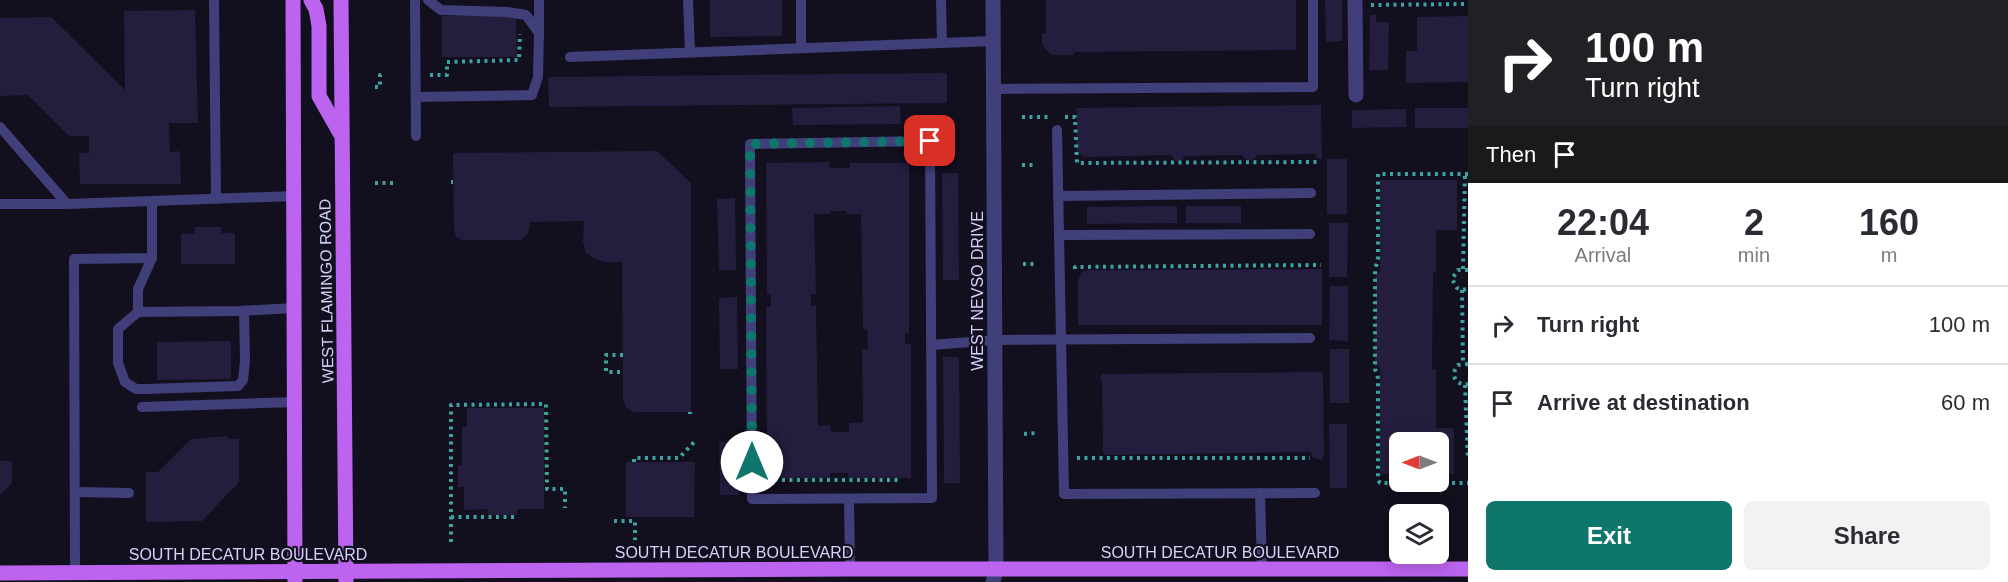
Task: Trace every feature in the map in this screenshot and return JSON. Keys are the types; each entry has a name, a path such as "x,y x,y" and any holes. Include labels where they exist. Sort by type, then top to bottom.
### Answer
{"main road":[{"name":"WEST FLAMINGO ROAD","path":"292,0 295,578"},
{"path":"311,0 316,9 318,26 319,96 342,136"},
{"name":"WEST FLAMINGO ROAD","path":"341,0 346,577"},
{"name":"SOUTH DECATUR BOULEVARD","path":"0,573 75,572 295,578 850,569 995,576 1262,569 1468,569"}],"street":[{"name":"WEST NEVSO DRIVE","path":"993,0 996,340 995,576"},
{"path":"1355,2 1356,95"}],"lane":[{"path":"214,0 216,200"},
{"path":"415,0 416,136"},
{"path":"428,0 441,10 507,12 526,15 539,33"},
{"path":"416,97 532,95 538,77 539,0"},
{"path":"688,0 690,52"},
{"path":"801,0 801,48"},
{"path":"941,0 942,43"},
{"path":"994,89 1313,87 1313,0"},
{"path":"570,57 994,41"},
{"path":"0,127 67,204"},
{"path":"1057,130 1064,494 1315,493"},
{"path":"930,141 931,345 932,498 752,499 750,144 930,141"},
{"path":"1058,196 1311,193"},
{"path":"0,204 216,200 294,196"},
{"path":"138,312 138,289 152,258 152,201"},
{"path":"1059,235 1310,234"},
{"path":"75,572 74,259 152,258"},
{"path":"244,311 245,361 243,380 238,387 136,388 125,382 118,363 118,329 138,312 295,308"},
{"path":"931,345 996,340 1310,338"},
{"path":"142,406 295,402"},
{"path":"75,492 129,493"},
{"path":"1260,493 1262,569"},
{"path":"849,499 850,569"}],"path":[{"path":"1355,2 1468,4"},
{"path":"430,75 447,75 447,62 519,60 519,35 530,20"},
{"path":"375,87 380,87 380,75 384,75"},
{"path":"1022,117 1054,117"},
{"path":"1064,117 1075,117 1077,163 1319,162"},
{"path":"1022,165 1033,165"},
{"path":"1468,289 1457,288 1452,279 1454,273 1466,269 1467,174 1377,174 1375,369 1378,378 1378,480 1380,483 1468,483"},
{"path":"375,183 393,183"},
{"path":"1023,264 1034,264"},
{"path":"1076,277 1076,267 1321,265"},
{"path":"1462,290 1466,364 1454,369 1453,375 1455,381 1467,385 1468,460"},
{"path":"623,355 606,355 606,372 623,372"},
{"path":"451,542 451,405 546,404 547,489 565,489 565,508"},
{"path":"1024,434 1036,433"},
{"path":"634,462 634,458 679,458 696,440"},
{"path":"1077,458 1310,458"},
{"path":"1278,458 1278,465"},
{"path":"766,480 902,480"},
{"path":"451,517 515,517"},
{"path":"614,521 635,519 635,540"}],"building":[{"path":"710,0 782,0 782,36 710,37"},
{"path":"1046,0 1296,0 1296,50 1074,52 1074,55 1051,55 1042,45 1042,33 1046,33"},
{"path":"1325,0 1342,0 1342,41 1326,42"},
{"path":"195,10 198,123 169,123 170,152 180,151 181,184 80,184 79,153 89,153 89,136 69,136 28,95 0,96 0,18 51,17 125,90 124,11"},
{"path":"1370,15 1376,15 1376,22 1389,22 1388,70 1369,70"},
{"path":"442,16 516,16 517,57 442,57"},
{"path":"1468,16 1468,82 1406,83 1406,51 1417,51 1417,17"},
{"path":"947,73 947,103 549,107 548,77"},
{"path":"1321,105 1322,160 1315,154 1256,155 1250,161 1242,155 1184,156 1183,160 1176,162 1171,155 1084,157 1077,151 1075,108"},
{"path":"900,106 901,124 793,125 792,108"},
{"path":"1415,108 1468,108 1468,128 1415,128"},
{"path":"1406,109 1406,127 1352,128 1352,110"},
{"path":"657,151 691,183 691,412 634,412 626,407 623,399 622,262 606,262 586,253 583,242 584,221 530,222 528,233 522,240 462,240 456,237 454,229 453,153"},
{"path":"1327,159 1347,159 1347,214 1327,214"},
{"path":"829,162 829,168 850,168 850,163 909,163 909,333 905,333 905,344 911,344 911,478 848,478 848,473 830,473 830,478 767,478 766,307 771,307 771,294 767,294 766,163","holes":["846,211 846,214 861,214 863,329 867,329 868,349 862,349 863,422 849,423 849,432 831,432 830,425 818,426 816,305 811,306 811,294 816,294 814,214"]},
{"path":"942,173 958,173 959,280 943,280"},
{"path":"1380,180 1457,180 1457,230 1436,230 1432,369 1436,369 1436,428 1454,428 1454,474 1449,474 1449,432 1389,432 1389,474 1380,474 1380,366 1375,366 1376,272 1380,272"},
{"path":"735,198 736,270 719,270 717,199"},
{"path":"1177,206 1177,223 1087,224 1087,207"},
{"path":"1186,206 1241,206 1241,223 1186,223"},
{"path":"1329,223 1348,223 1347,277 1329,277"},
{"path":"195,227 221,227 221,233 235,233 235,264 181,264 181,234 195,234"},
{"path":"1322,269 1322,325 1078,325 1078,280 1082,272 1087,270"},
{"path":"1330,286 1348,286 1348,341 1329,340"},
{"path":"737,297 738,369 720,369 719,298"},
{"path":"231,341 231,379 157,380 157,342"},
{"path":"1330,349 1349,349 1349,403 1330,403"},
{"path":"943,357 959,357 960,483 944,483"},
{"path":"1323,372 1324,456 1321,460 1312,457 1311,452 1104,454 1102,382 1100,379 1102,374"},
{"path":"467,408 544,408 544,509 517,509 517,515 488,515 488,509 464,510 464,487 458,487 458,465 462,465 462,427 467,427"},
{"path":"1329,424 1347,424 1347,488 1330,488"},
{"path":"228,436 228,439 239,439 239,482 202,521 146,522 146,472 158,472 191,439"},
{"path":"738,441 739,495 720,495 719,442"},
{"path":"0,461 12,461 12,483 0,495"},
{"path":"626,462 695,462 694,517 626,517"}],"route":[{"path":"752,462 750,144 930,141"}]}
